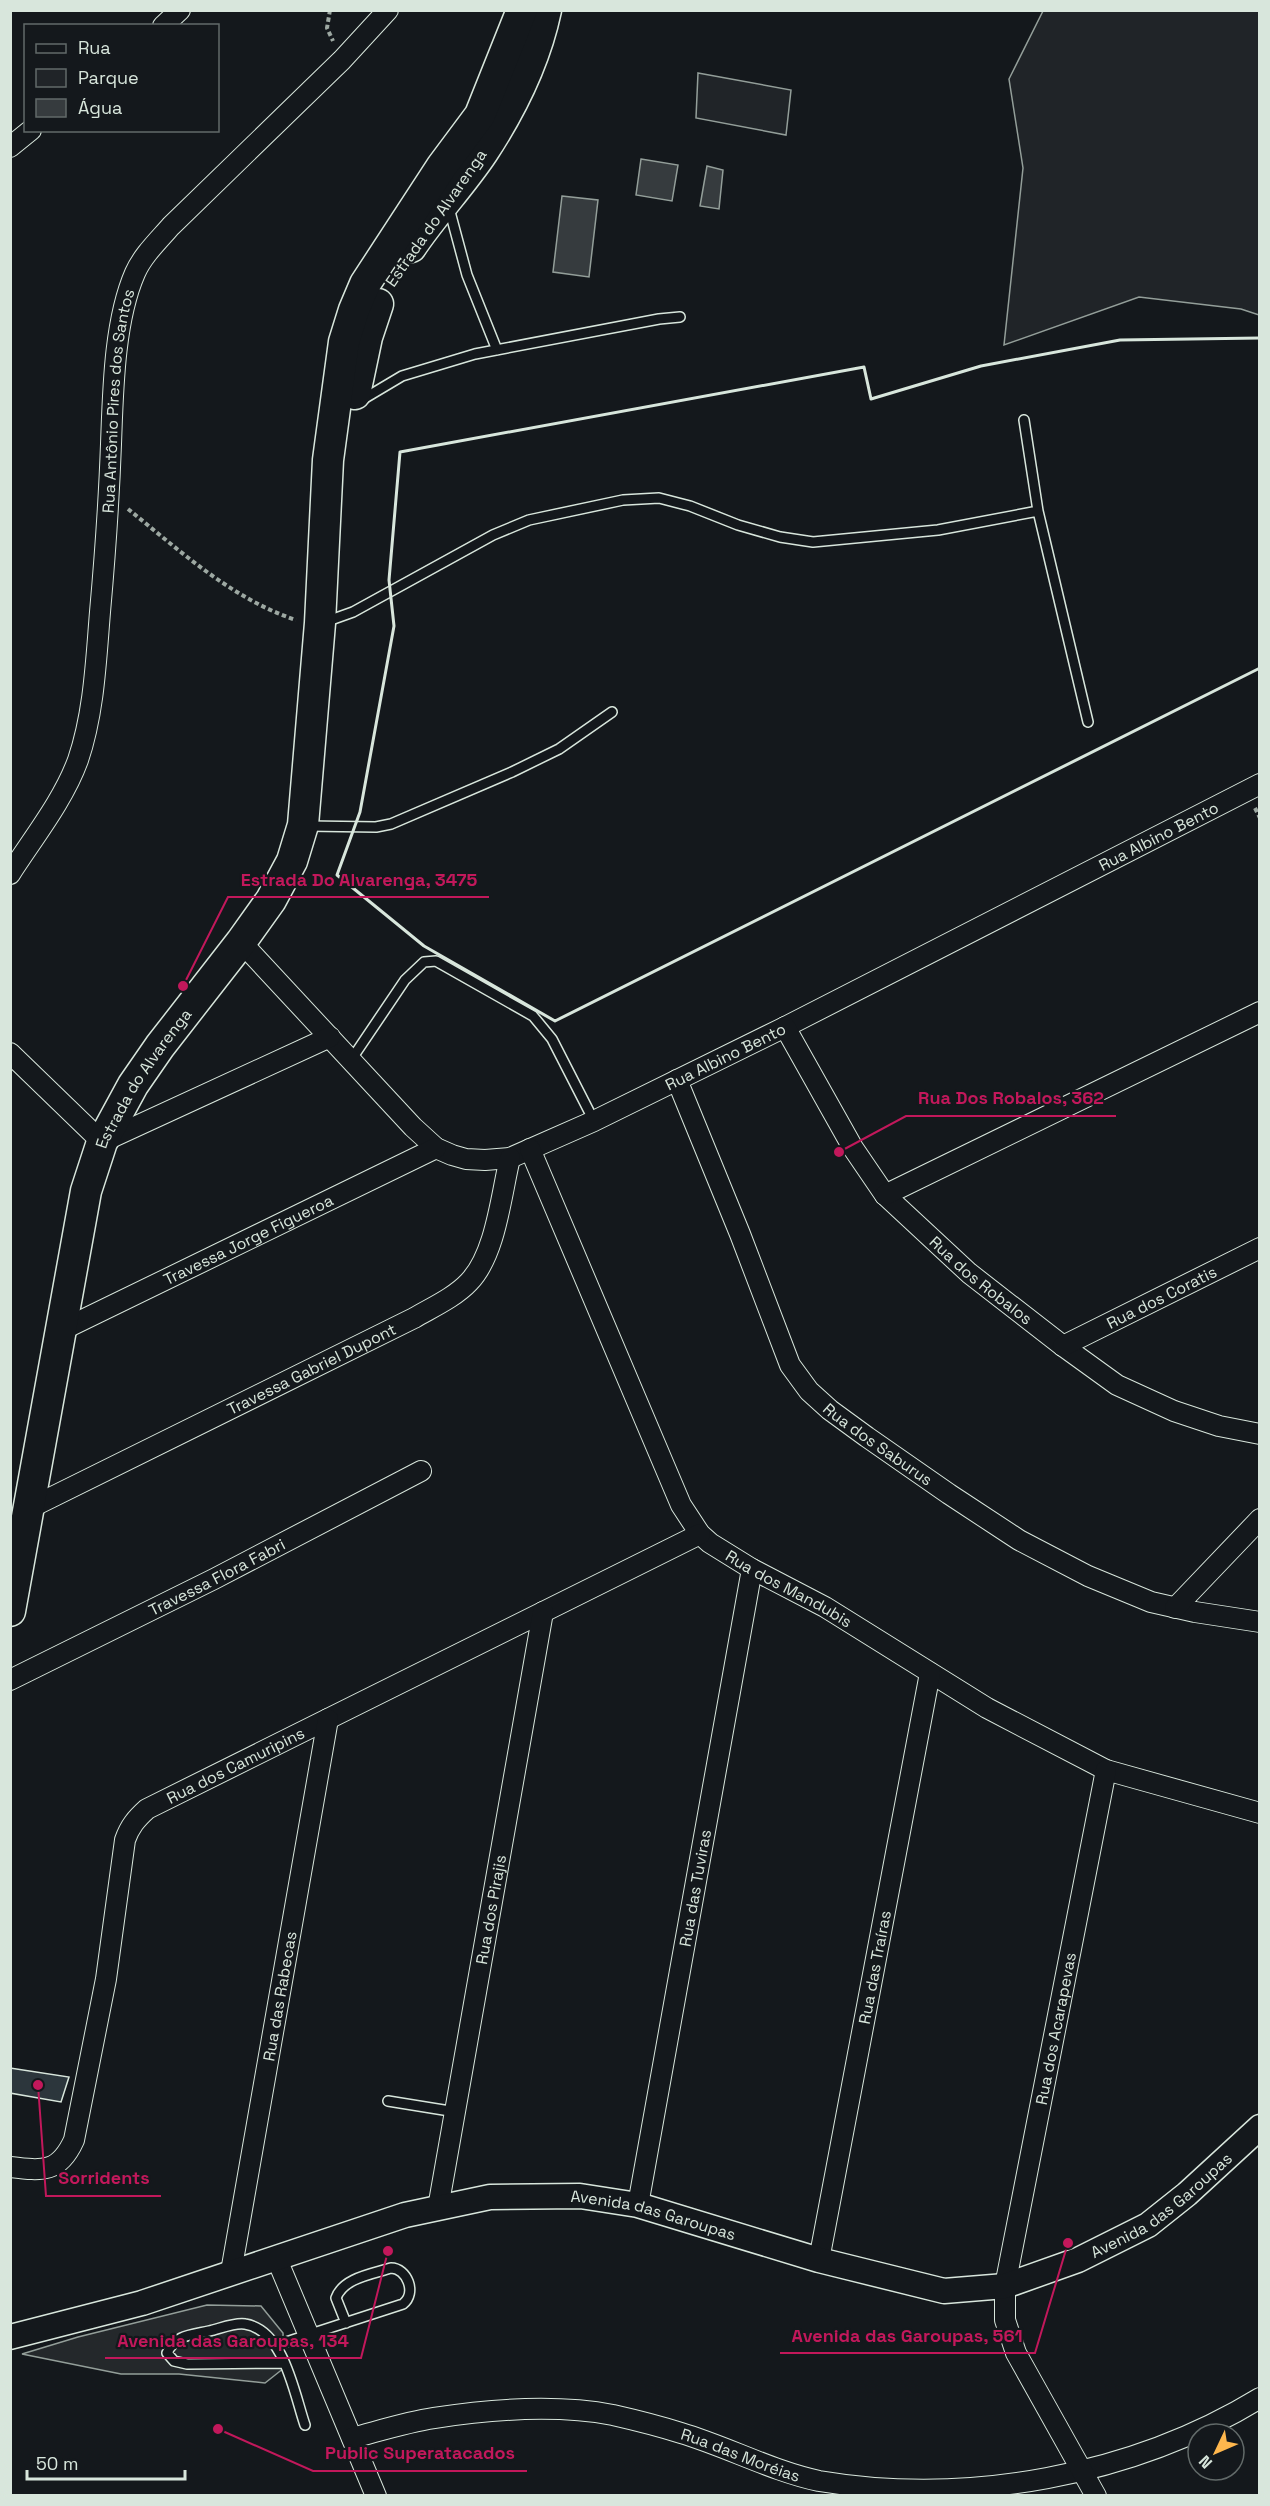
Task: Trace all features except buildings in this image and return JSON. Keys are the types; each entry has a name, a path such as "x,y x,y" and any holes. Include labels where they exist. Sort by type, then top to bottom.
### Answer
{"main road":[{"name":"Estrada do Alvarenga","path":"10,1611 86,1191 102,1142 133,1085 160,1046 242,942 271,900 287,871 303,825 320,623 328,460 344,342 354,310 365,284 442,166 480,115 522,10"},
{"name":"Estrada do Alvarenga","path":"323,537 347,442 367,337 377,305 409,250 482,153 508,111 528,74 546,10"}],"street":[{"path":"165,24 180,10"},
{"name":"Rua Antônio Pires dos Santos","path":"10,874 58,800 78,761 89,712 96,661 110,493 114,377 126,299 135,272 148,252 171,226 342,60 388,10"},
{"path":"10,147 29,132"},
{"name":"Rua Albino Bento","path":"242,942 436,1148 466,1159 510,1158 594,1121 785,1027 1260,784"},
{"path":"885,1195 1260,1012"},
{"name":"Rua dos Robalos","path":"785,1027 853,1148 885,1195 969,1273 1117,1385 1174,1411 1219,1426 1260,1434"},
{"path":"10,1053 102,1142 330,1037"},
{"name":"Rua dos Saburus","path":"677,1080 787,1356 809,1391 830,1410 867,1437 1019,1540 1088,1576 1132,1595 1174,1608 1260,1622"},
{"name":"Travessa Jorge Figueroa","path":"62,1330 436,1148"},
{"name":"Rua dos Mandubis","path":"530,1149 681,1505 700,1534 752,1569 825,1606 987,1708 1107,1770 1260,1813"},
{"name":"Travessa Gabriel Dupont","path":"30,1508 414,1318 452,1296 469,1282 480,1268 489,1249 510,1158"},
{"name":"Rua dos Coratis","path":"1063,1346 1260,1248"},
{"name":"Travessa Flora Fabri","path":"10,1680 214,1579 421,1471"},
{"path":"1174,1608 1260,1519"},
{"name":"Rua dos Camuripins","path":"10,2167 39,2170 51,2167 68,2153 74,2140 106,1979 125,1840 129,1827 147,1809 700,1534"},
{"name":"Rua das Tuviras","path":"638,2205 752,1569"},
{"name":"Rua dos Pirajis","path":"438,2208 543,1612"},
{"name":"Rua das Traíras","path":"819,2260 930,1673"},
{"name":"Rua das Rabecas","path":"231,2272 328,1719"},
{"name":"Rua dos Acarapevas","path":"1096,2496 1016,2353 1005,2320 1005,2286 1107,1770"},
{"name":"Avenida das Garoupas","path":"10,2337 142,2303 405,2215 490,2196 580,2196 638,2205 819,2260 944,2291 1005,2286 1078,2260 1148,2225 1187,2194 1260,2127"},
{"path":"276,2258 376,2496"},
{"name":"Rua das Moréias","path":"352,2438 433,2418 515,2409 564,2410 612,2415 681,2433 818,2480 884,2489 955,2491 1026,2483 1142,2454 1224,2420 1260,2398"}],"lane":[{"path":"447,200 467,275 497,350"},
{"path":"353,405 402,376 497,350 680,317"},
{"path":"1024,420 1038,511 1088,722"},
{"path":"320,623 353,612 493,535 529,520 623,500 659,498 690,506 738,525 780,537 813,542 938,530 1038,511"},
{"path":"303,825 362,827 391,824 447,801 559,749 612,712"},
{"path":"351,1060 405,980 424,962 436,962 532,1016 552,1039 594,1121"},
{"path":"388,2101 456,2112"},
{"path":"277,2345 346,2323 408,2300 410,2292 404,2272 398,2268 391,2268 346,2284 336,2298 346,2323"},
{"path":"283,2363 186,2364 174,2361 167,2353 171,2343 180,2337 243,2323 264,2331 277,2345 305,2425"}],"path":[{"path":"330,10 327,28 342,60"},
{"path":"110,493 213,576 251,600 295,620 320,623"}],"green space":[{"path":"1043,11 1259,11 1259,315 1241,309 1139,297 1004,345 1023,168 1009,79"},
{"path":"698,73 791,90 786,135 696,118"}],"shaded area":[{"path":"207,2305 261,2306 283,2333 284,2368 265,2383 179,2374 121,2374 22,2354 78,2337"}],"water":[{"path":"641,159 678,165 672,201 636,195"},
{"path":"707,166 723,170 719,209 700,206"},
{"path":"562,196 598,200 589,277 553,272"}],"wall":[{"path":"1260,338 1120,340 981,366 871,399 864,367 400,452 389,580 394,626 360,812 337,875 424,946 555,1021 1260,668"}],"place":[{"name":"Estrada Do Alvarenga, 3475","path":"183,986"},
{"name":"Rua Dos Robalos, 362","path":"839,1152"},
{"name":"Sorridents","path":"38,2085"},
{"name":"Avenida das Garoupas, 561","path":"1068,2243"},
{"name":"Avenida das Garoupas, 134","path":"388,2251"},
{"name":"Public Superatacados","path":"218,2429"}]}
